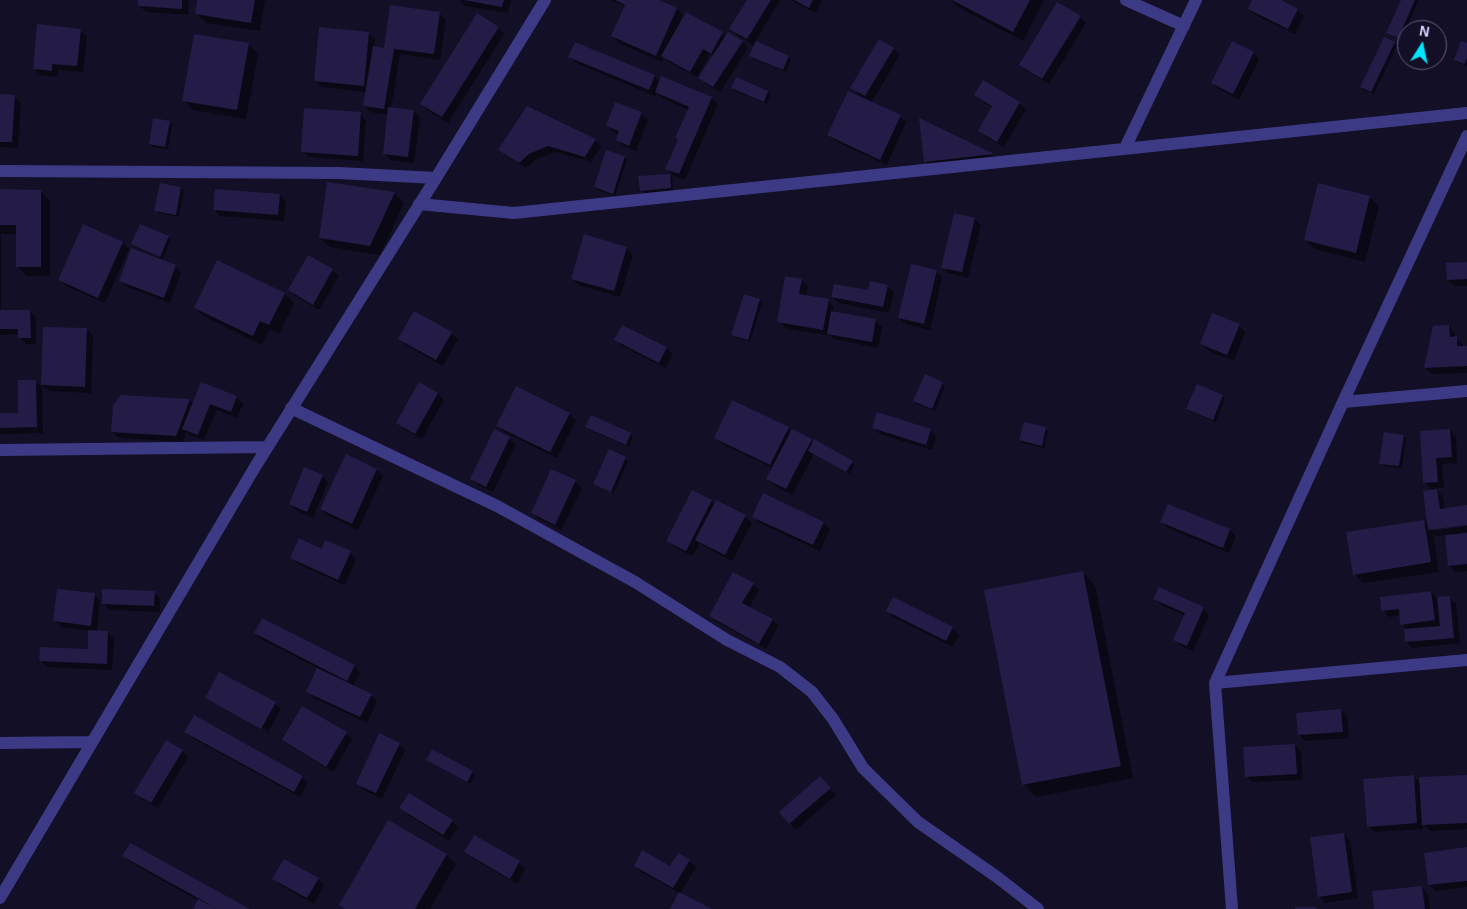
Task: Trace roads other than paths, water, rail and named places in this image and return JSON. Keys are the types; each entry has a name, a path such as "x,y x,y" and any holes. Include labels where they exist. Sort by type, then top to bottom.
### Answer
{"street":[{"path":"0,898 267,447 420,204 545,0"},
{"path":"1126,0 1184,26"},
{"path":"1125,148 1196,0"},
{"path":"420,204 514,213 1467,113"},
{"path":"1232,909 1215,683 1467,136"},
{"path":"0,171 339,173 436,178"},
{"path":"1343,402 1467,391"},
{"path":"291,408 498,506 635,582 727,640 780,668 812,692 833,719 863,768 918,822 997,877 1038,909"},
{"path":"0,450 267,447"},
{"path":"1215,683 1467,660"},
{"path":"0,743 92,742"}]}
